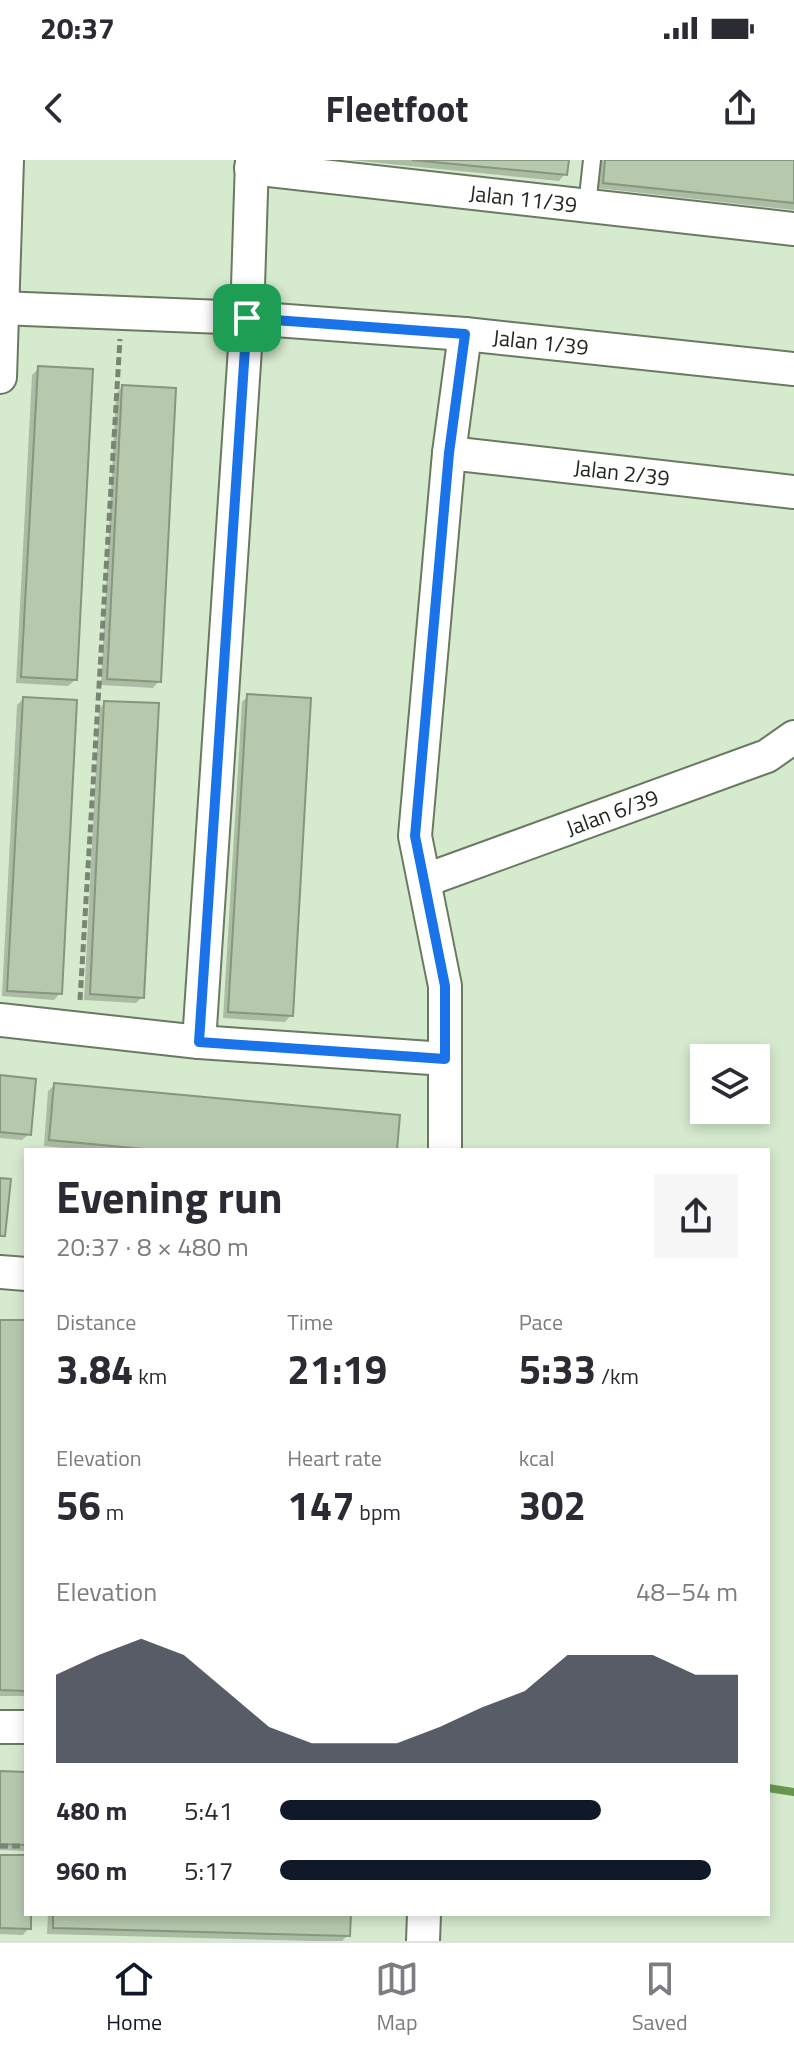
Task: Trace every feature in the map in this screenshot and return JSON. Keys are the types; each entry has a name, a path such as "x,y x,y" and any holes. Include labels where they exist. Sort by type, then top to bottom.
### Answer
{"street":[{"path":"0,377 7,160"},
{"path":"199,1042 247,318 252,164"},
{"name":"Jalan 11/39","path":"252,164 794,229"},
{"name":"Jalan 1/39","path":"2,308 247,318 465,334 794,369"},
{"path":"445,1148 445,986 415,836 449,453 465,334"},
{"name":"Jalan 2/39","path":"449,453 794,492"},
{"name":"Jalan 6/39","path":"426,880 767,756 794,737"},
{"path":"0,1020 199,1042 445,1059"},
{"path":"0,1272 24,1274"},
{"path":"0,1727 24,1727"},
{"path":"423,1941 424,1916"}],"lane":[{"path":"587,206 592,160"}],"path":[{"path":"78,1029 119,363"},
{"path":"0,1846 24,1846"}],"building":[{"path":"412,160 569,160 567,175"},
{"path":"605,160 794,160 794,203 603,183"},
{"path":"38,366 93,369 77,680 21,677"},
{"path":"122,385 176,388 161,682 107,679"},
{"path":"247,694 311,698 293,1016 228,1012"},
{"path":"23,697 77,700 62,994 7,991"},
{"path":"104,701 159,703 144,998 90,994"},
{"path":"0,1075 36,1079 31,1135 0,1132"},
{"path":"54,1083 400,1115 397,1148 133,1148 49,1140"},
{"path":"0,1178 11,1179 5,1236 0,1236"},
{"path":"0,1320 24,1320 24,1691 0,1690"},
{"path":"0,1771 24,1772 24,1845 0,1844"},
{"path":"0,1855 24,1855 24,1916 31,1916 31,1929 0,1928"},
{"path":"53,1916 351,1916 350,1936 53,1928"}],"waterway":[{"path":"770,1788 794,1792"}],"route":[{"path":"247,318 465,334 449,453 415,836 445,986 445,1059 199,1042 247,318"}]}
